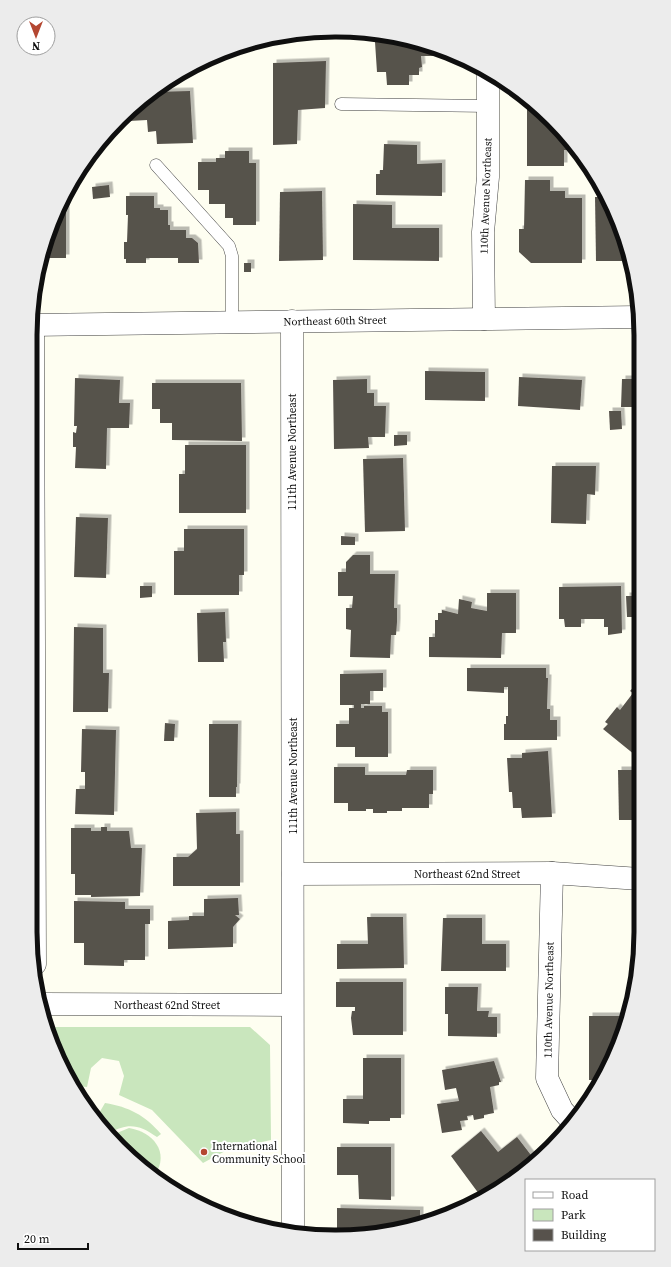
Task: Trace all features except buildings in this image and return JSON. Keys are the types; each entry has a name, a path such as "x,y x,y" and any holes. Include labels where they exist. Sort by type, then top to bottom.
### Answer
{"street":[{"name":"110th Avenue Northeast","path":"484,319 483,232 488,177 488,79"},
{"name":"Northeast 60th Street","path":"38,324 633,317"},
{"name":"111th Avenue Northeast","path":"292,321 293,1226"},
{"name":"110th Avenue Northeast","path":"552,873 547,1078 562,1110 569,1117"},
{"name":"Northeast 62nd Street","path":"293,874 552,873 634,879"},
{"name":"Northeast 62nd Street","path":"46,1004 292,1005"}],"lane":[{"path":"341,104 488,106"},
{"path":"156,165 229,246 232,256 232,321"}],"green space":[{"path":"53,1027 250,1027 270,1045 271,1140 229,1149 203,1163 152,1110 119,1095 124,1076 119,1061 102,1058 91,1068 87,1087 80,1086 68,1064"},
{"path":"105,1103 122,1107 143,1117 161,1134 157,1137 134,1126 123,1127 114,1131 99,1113"},
{"path":"129,1128 138,1130 152,1139 157,1144 160,1151 161,1159 157,1170 124,1143 116,1133"}],"place":[{"name":"International Community School","path":"204,1152"}]}
